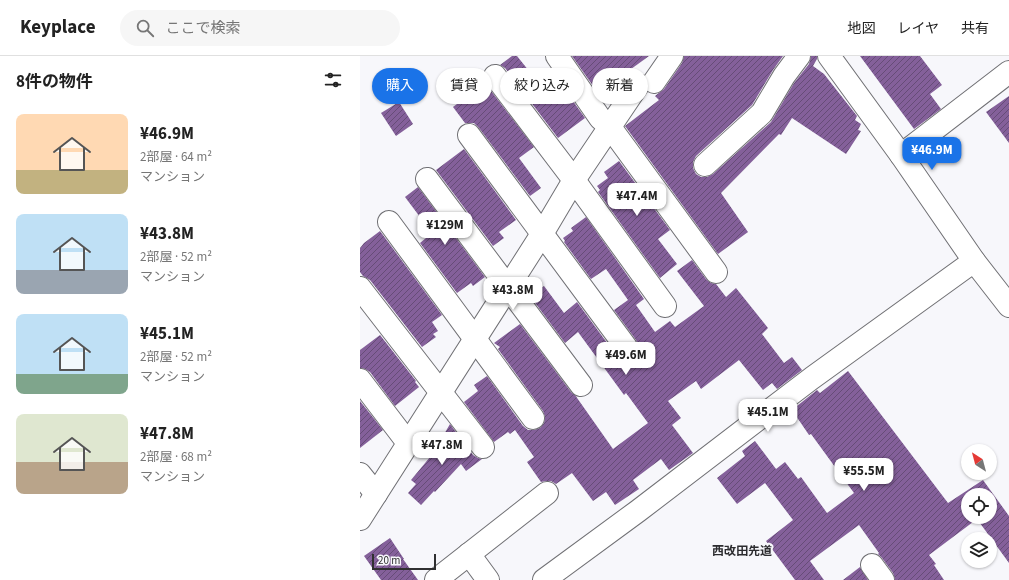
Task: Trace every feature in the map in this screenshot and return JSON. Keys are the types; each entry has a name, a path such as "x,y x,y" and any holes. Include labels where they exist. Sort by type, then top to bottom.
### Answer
{"street":[{"path":"557,56 600,118 610,127 716,272"},
{"path":"360,518 542,234 574,180 610,127 646,83 672,56"},
{"path":"705,165 762,113 784,76 799,56"},
{"path":"829,56 901,154 974,261 1009,306"},
{"path":"901,154 1009,72"},
{"path":"495,76 574,180 665,306"},
{"path":"469,135 626,347"},
{"path":"427,179 581,385"},
{"path":"389,222 533,418"},
{"path":"544,580 620,525 812,378 974,261"},
{"path":"360,288 483,447"},
{"path":"360,380 408,443"},
{"path":"360,474 376,494"},
{"path":"436,580 547,493"},
{"path":"469,554 488,580"}],"building":[{"path":"512,56 517,56 527,68 505,68 500,65"},
{"path":"572,56 649,56 632,68 592,68 592,84 584,73 584,68 580,68"},
{"path":"684,56 783,56 752,105 696,156 693,162 693,168 696,174 701,177 707,177 713,174 771,122 794,83 809,64 811,56 817,56 813,66 824,74 857,116 855,120 861,124 858,130 861,131 846,154 792,118 781,135 779,134 721,193 748,232 718,254 625,126 659,100 655,96 664,89 682,63"},
{"path":"860,56 920,56 942,85 930,94 941,109 914,129"},
{"path":"492,92 534,147 519,158 541,188 530,196 479,128 474,123 465,123 453,107 457,104 492,104"},
{"path":"1009,96 1009,143 986,112"},
{"path":"396,104 400,104 413,124 396,136 381,113"},
{"path":"532,104 575,104 585,118 558,138"},
{"path":"464,149 516,220 499,232 504,238 493,246 436,170"},
{"path":"619,161 670,230 658,239 677,264 660,278 598,192 600,190 597,186 608,178 604,172"},
{"path":"418,187 485,277 473,286 471,283 457,293 420,243 432,233 405,197"},
{"path":"586,217 644,299 636,305 655,332 670,321 675,327 704,306 677,271 692,260 706,279 711,283 716,284 726,297 736,288 768,328 762,334 784,363 792,357 802,370 777,389 772,383 763,390 739,360 701,389 696,381 668,401 681,418 672,425 693,453 669,470 661,459 633,480 639,489 615,505 606,492 593,501 572,473 556,484 551,481 541,482 527,462 534,457 515,430 510,434 508,432 494,442 464,402 478,391 474,385 487,376 523,426 528,430 534,430 540,428 544,423 545,417 543,411 498,349 500,347 494,343 520,324 571,392 575,395 613,449 648,423 626,393 624,395 578,332 565,343 530,296 544,286 564,313 577,302 616,355 627,359 633,357 637,352 638,346 636,340 614,310 628,300 606,269 591,279 564,242 565,241 563,238 573,231 571,228"},
{"path":"380,231 442,315 432,322 438,331 433,334 436,337 422,347 370,280 363,276 360,272 360,248 364,243"},
{"path":"380,335 416,381 415,382 419,387 395,406 370,372 360,368 360,350"},
{"path":"848,371 948,503 961,494 961,524 970,524 929,555 936,564 934,565 944,580 895,580 893,573 878,554 879,553 859,525 810,561 824,580 795,580 766,541 793,520 765,483 737,504 717,478 745,456 742,451 755,441 776,469 785,462 798,479 801,477 827,513 854,493 811,434 809,435 792,410 817,390 820,393"},
{"path":"360,401 383,430 360,448"},
{"path":"450,424 473,455 482,459 466,471 461,464 421,505 408,493 416,484 411,480 445,439 443,436"},
{"path":"983,480 989,488 971,488"},
{"path":"997,499 1009,516 1009,563 997,546 997,532 986,532 981,524 997,524"},
{"path":"390,538 418,580 381,580 364,556"},
{"path":"860,567 868,580 843,580"}],"district":[{"name":"西改田先道","path":"742,551"}]}
